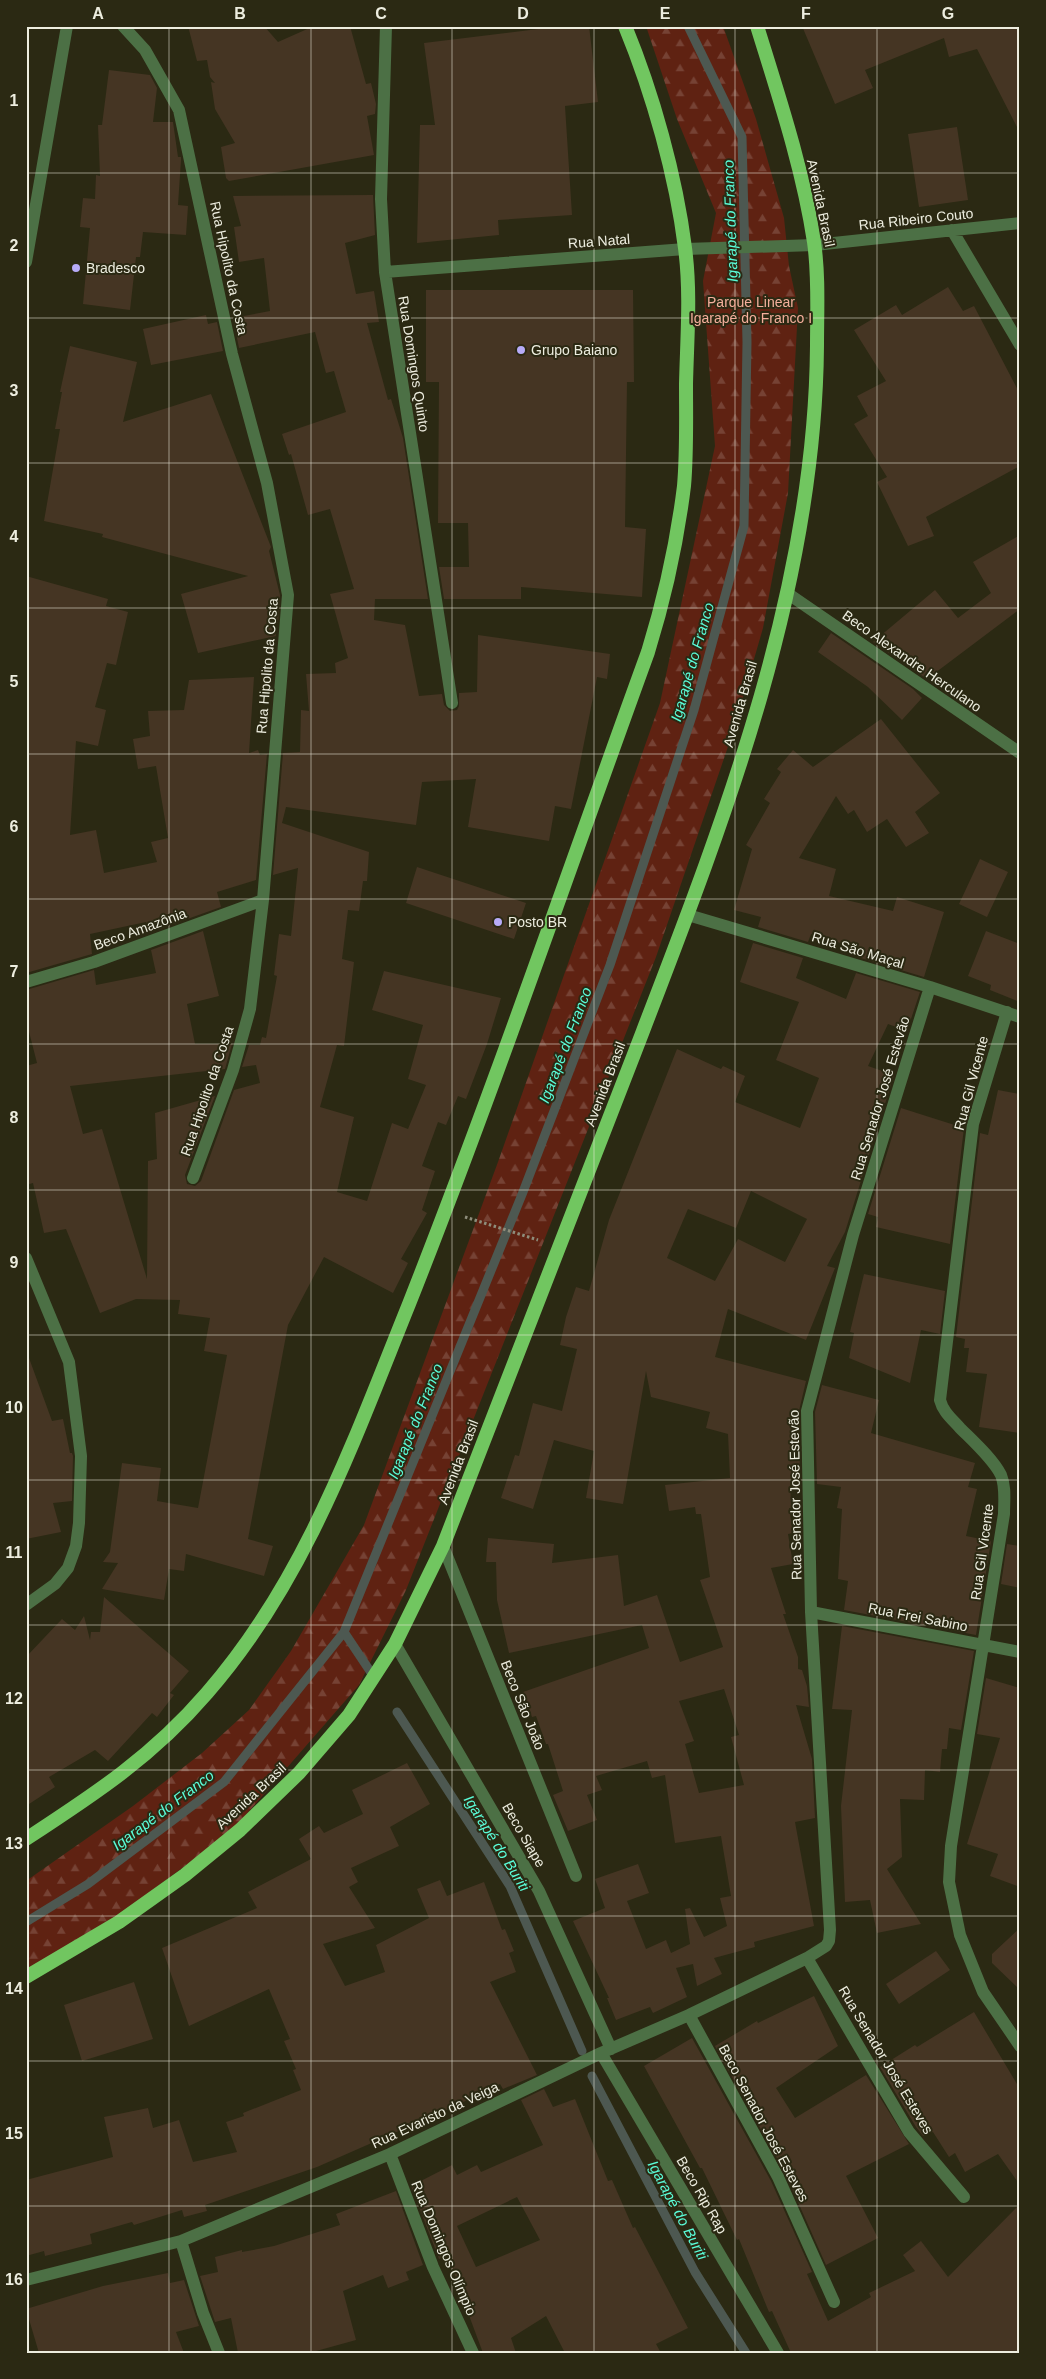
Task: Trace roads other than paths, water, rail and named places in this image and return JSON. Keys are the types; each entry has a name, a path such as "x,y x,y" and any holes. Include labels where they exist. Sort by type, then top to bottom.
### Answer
{"highway":[{"path":"26,1840 114,1780 159,1744 208,1693 252,1635 300,1558 341,1474 446,1211 648,652 664,600 676,547 684,484 687,303 685,249 661,132 625,26"},
{"name":"Avenida Brasil","path":"26,1978 119,1922 185,1875 240,1830 299,1773 349,1715 395,1644 443,1546 688,915 734,785 787,593 806,488 816,386 815,244 797,166 757,26"}],"street":[{"path":"26,262 67,26"},
{"name":"Rua Hipolito da Costa","path":"123,26 145,50 179,110 232,354 267,483 288,595 263,900 250,1009 233,1070 193,1178"},
{"name":"Rua Domingos Quinto","path":"386,26 381,199 385,272 452,703"},
{"name":"Rua Ribeiro Couto","path":"815,244 1020,223"},
{"path":"952,230 1020,345"},
{"name":"Rua Natal","path":"385,272 685,249 815,244"},
{"name":"Beco Alexandre Herculano","path":"787,593 1020,753"},
{"name":"Beco Amazônia","path":"26,982 94,962 263,900"},
{"name":"Rua São Maçal","path":"688,915 930,987 1020,1017"},
{"name":"Rua Senador José Estevão","path":"830,1930 811,1612 807,1411 853,1235 930,987"},
{"name":"Rua Gil Vicente","path":"1007,1012 973,1124 940,1400 942,1408 949,1417 979,1447 1001,1475 1004,1493 1004,1514 951,1846 949,1882 960,1935 983,1992 1020,2046"},
{"path":"26,1258 69,1362 81,1456 79,1523 76,1546 68,1568 55,1584 26,1605"},
{"name":"Beco São João","path":"443,1546 576,1876"},
{"name":"Rua Frei Sabino","path":"811,1612 1020,1652"},
{"name":"Beco Siape","path":"395,1644 539,1890 606,2051"},
{"name":"Rua Evaristo da Veiga","path":"26,2280 181,2241 390,2154 807,1958 826,1946 829,1941 830,1930"},
{"name":"Rua Senador José Esteves","path":"807,1958 909,2132 964,2196"},
{"name":"Beco Senador José Esteves","path":"689,2015 778,2177 834,2302"},
{"name":"Beco Rip Rap","path":"606,2051 778,2353"},
{"name":"Rua Domingos Olímpio","path":"390,2154 434,2267 473,2353"},
{"path":"181,2241 203,2313 220,2353"}],"waterway":[{"name":"Igarapé do Franco","path":"26,1922 88,1884 224,1782 344,1632 523,1192 610,965 694,710 744,526 747,342 742,137 688,26"},
{"name":"Igarapé do Buriti","path":"344,1632 372,1674"},
{"name":"Igarapé do Buriti","path":"397,1712 510,1886 582,2051"},
{"name":"Igarapé do Buriti","path":"592,2076 695,2272 746,2353"}],"place":[{"name":"Bradesco","path":"76,268"},
{"name":"Grupo Baiano","path":"521,350"},
{"name":"Posto BR","path":"498,922"}],"park label":[{"name":"Parque Linear Igarapé do Franco I","path":"751,310"}]}
